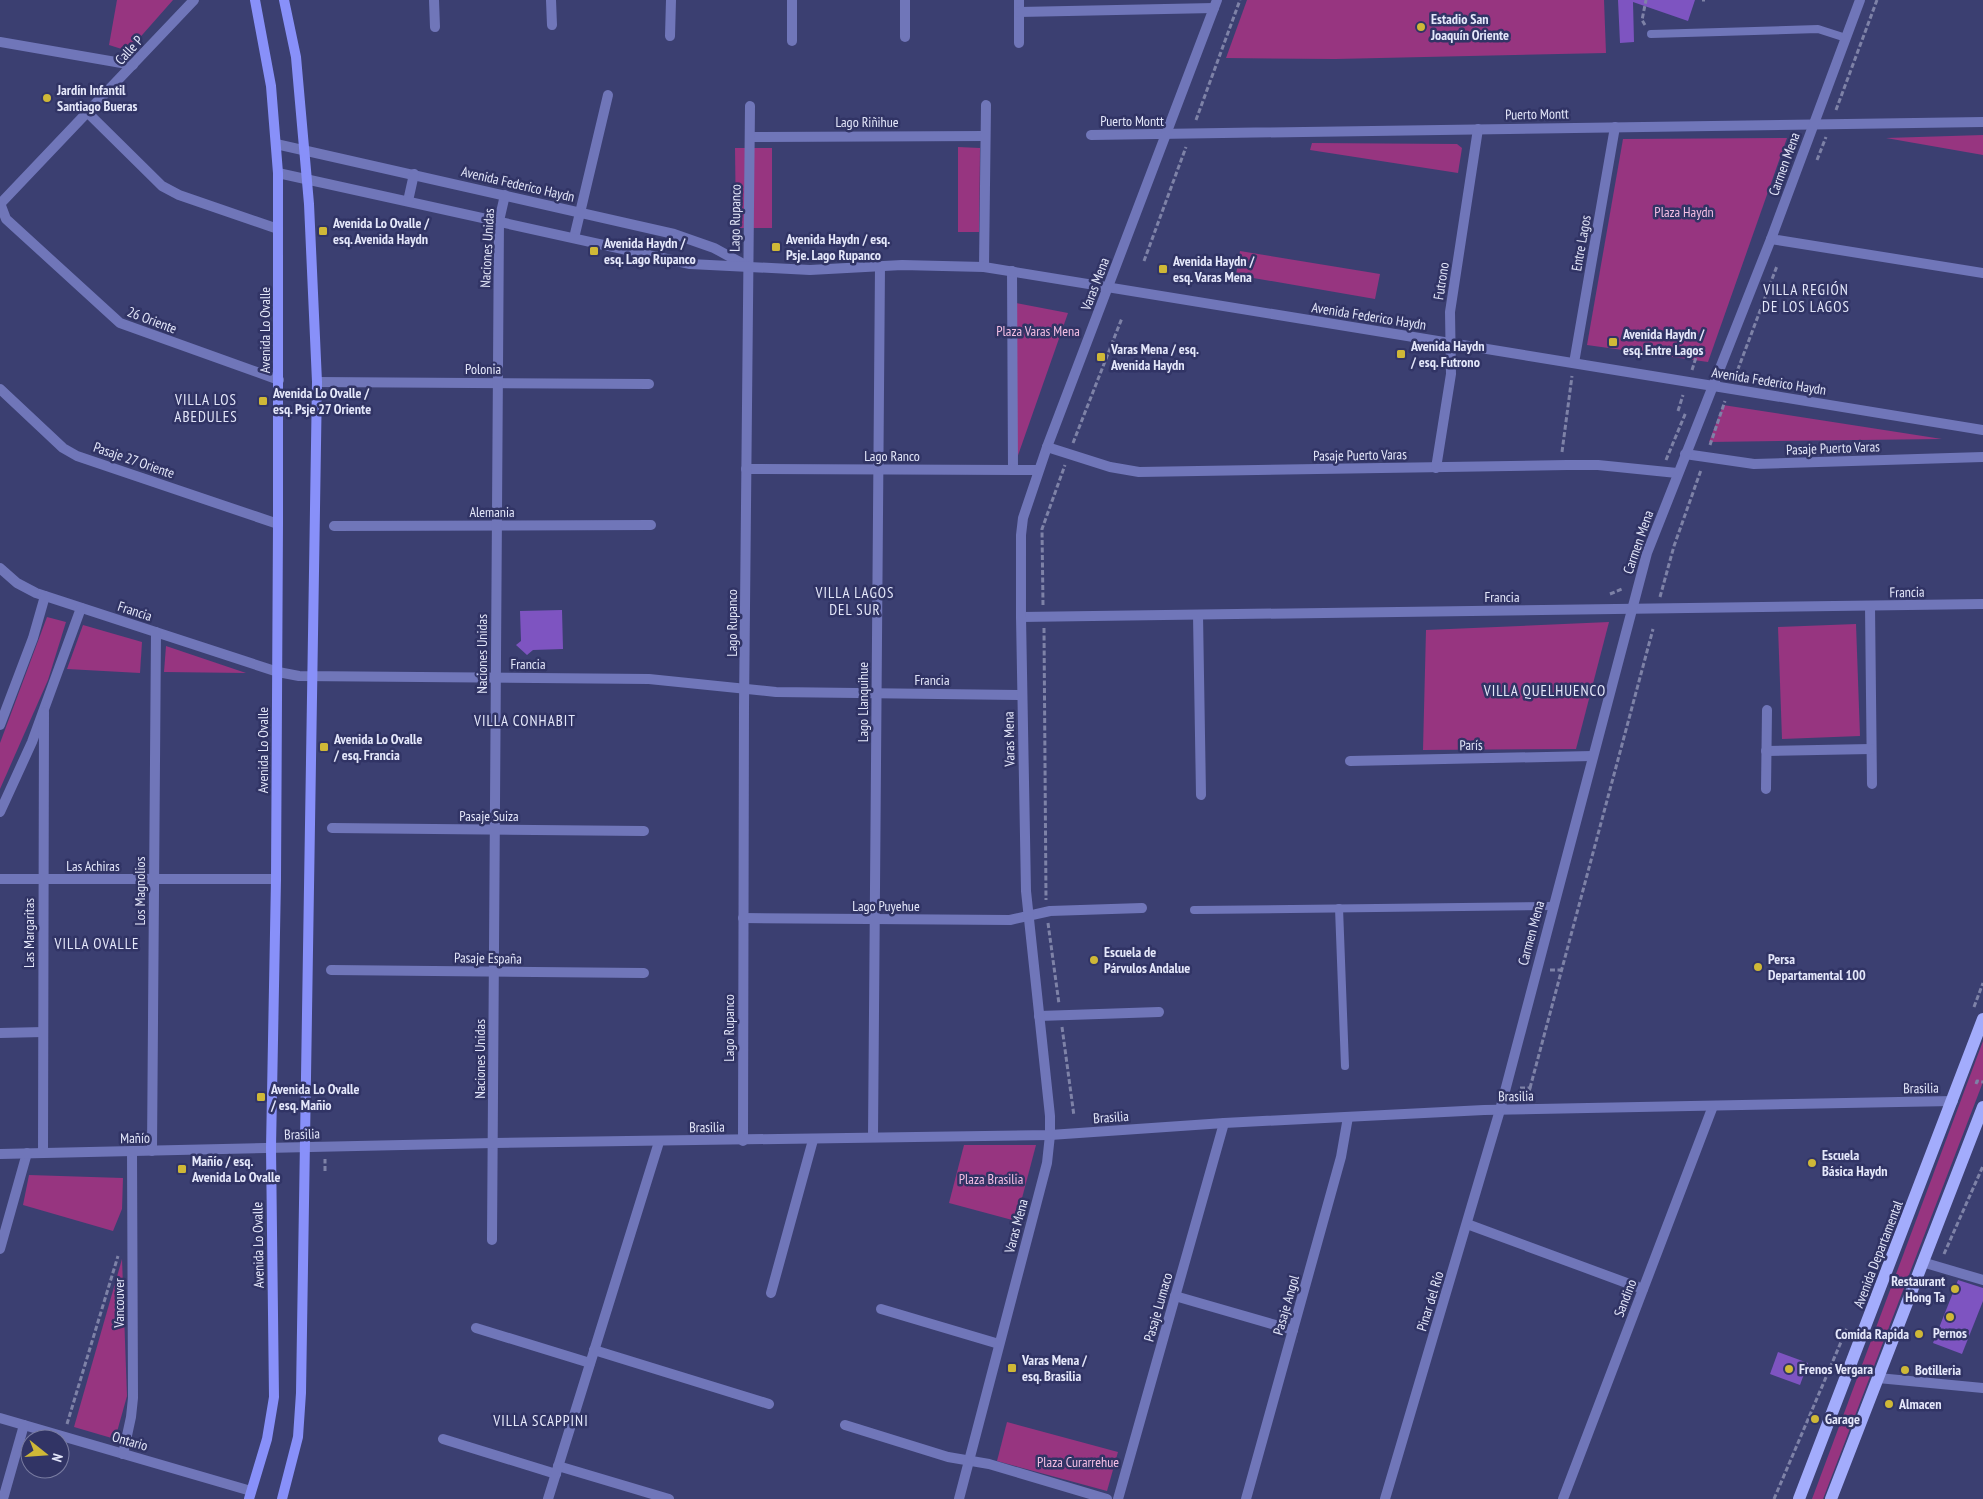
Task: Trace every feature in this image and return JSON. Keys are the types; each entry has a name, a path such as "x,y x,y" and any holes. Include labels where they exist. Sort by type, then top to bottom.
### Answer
{"main road":[{"name":"Avenida Lo Ovalle","path":"250,1495 267,1439 274,1397 271,1148 276,880 279,380 278,173 270,86 255,0"},
{"path":"282,1499 293,1460 300,1415 316,382 314,290 304,150 296,57 284,0"},
{"name":"Avenida Departamental","path":"1799,1499 1983,1019"},
{"path":"1831,1499 1981,1115"}],"street":[{"name":"Calle P","path":"0,204 194,0"},
{"path":"434,0 435,26"},
{"path":"551,0 552,25"},
{"path":"670,0 670,36"},
{"path":"792,0 792,41"},
{"path":"905,0 905,37"},
{"path":"1019,0 1019,43"},
{"name":"Carmen Mena","path":"1500,1110 1552,906 1647,552 1771,238 1860,0"},
{"path":"1019,12 1215,4"},
{"name":"Varas Mena","path":"959,1499 1047,1163 1050,1135 1050,1116 1028,916 1024,861 1021,535 1027,504 1038,470 1215,4"},
{"path":"0,42 133,65"},
{"path":"574,238 608,95"},
{"path":"984,267 986,105"},
{"name":"Lago Rupanco","path":"743,1141 744,690 750,106"},
{"path":"88,113 162,186 179,194 278,229"},
{"name":"Puerto Montt","path":"1091,135 1983,122"},
{"name":"Entre Lagos","path":"1574,363 1614,127"},
{"name":"Futrono","path":"1436,468 1451,374 1450,312 1478,129"},
{"name":"Lago Riñihue","path":"750,137 985,136"},
{"name":"Avenida Federico Haydn","path":"276,144 581,212 695,240 748,266"},
{"name":"Avenida Federico Haydn","path":"278,173 690,264 810,270 926,264 984,267 1983,430"},
{"path":"408,201 414,174"},
{"name":"Naciones Unidas","path":"492,1240 499,221 504,195"},
{"name":"26 Oriente","path":"0,204 6,219 120,323 279,380"},
{"path":"1771,238 1983,273"},
{"name":"Lago Llanquihue","path":"873,1138 880,266"},
{"path":"1012,271 1013,470"},
{"name":"Polonia","path":"316,382 649,384"},
{"name":"Pasaje 27 Oriente","path":"0,389 62,448 78,456 278,524"},
{"name":"Pasaje Puerto Varas","path":"1047,447 1110,467 1139,472 1598,465 1677,474"},
{"name":"Pasaje Puerto Varas","path":"1685,454 1736,463 1763,464 1983,457"},
{"name":"Lago Ranco","path":"746,470 1038,470"},
{"name":"Alemania","path":"334,526 651,525"},
{"name":"Francia","path":"0,568 17,583 45,596 278,672 311,676 664,680 744,690 1022,694"},
{"path":"0,725 33,638 45,596"},
{"name":"Francia","path":"1021,617 1656,610 1983,604"},
{"path":"1870,606 1872,784"},
{"path":"0,812 44,712 80,608"},
{"path":"1198,615 1201,795"},
{"name":"Los Magnolios","path":"152,1151 156,632"},
{"path":"1766,789 1767,710"},
{"name":"Las Margaritas","path":"43,1153 44,712"},
{"path":"1766,751 1871,749"},
{"name":"París","path":"1350,761 1592,756"},
{"name":"Pasaje Suiza","path":"332,828 644,831"},
{"name":"Las Achiras","path":"0,879 276,880"},
{"name":"Lago Puyehue","path":"743,918 1010,920 1046,912 1142,908"},
{"name":"Pasaje España","path":"331,970 644,973"},
{"path":"1039,1016 1159,1012"},
{"path":"0,1033 43,1032"},
{"name":"Brasilia","path":"271,1148 1050,1135 1224,1123 1500,1110 1953,1101"},
{"name":"Sandino","path":"1563,1499 1713,1106"},
{"name":"Pinar del Río","path":"1385,1499 1500,1110"},
{"name":"Pasaje Angol","path":"1246,1499 1341,1157 1348,1117"},
{"name":"Pasaje Lumaco","path":"1118,1499 1224,1123"},
{"path":"771,1293 813,1140"},
{"path":"548,1499 658,1142"},
{"name":"Mañío","path":"0,1154 271,1148"},
{"name":"Vancouver","path":"123,1454 132,1417 133,1398 132,1152"},
{"path":"0,1249 27,1153"},
{"path":"1467,1224 1643,1289"},
{"path":"1922,1262 1983,1280"},
{"path":"1175,1296 1293,1330"},
{"path":"881,1309 999,1344"},
{"path":"476,1328 590,1363"},
{"path":"594,1350 769,1404"},
{"path":"1878,1378 1983,1388"},
{"name":"Ontario","path":"0,1418 38,1429"},
{"path":"2,1499 24,1425"},
{"path":"845,1425 948,1457 989,1464 1107,1499"},
{"name":"Ontario","path":"70,1438 250,1495"},
{"path":"443,1439 669,1499"}],"lane":[{"path":"1651,34 1818,29 1846,38"},
{"path":"1194,910 1552,906"},
{"path":"1339,908 1345,1066"}],"path":[{"path":"1646,0 1642,20 1651,34"},
{"path":"1814,169 1878,0"},
{"path":"1656,610 1674,546 1705,457 1786,241"},
{"path":"1074,1116 1046,912 1042,529 1122,318"},
{"path":"1561,465 1574,363"},
{"path":"1530,1088 1653,629"},
{"path":"65,1429 120,1247"}],"green space":[{"path":"117,0 173,0 128,51 109,45"},
{"name":"Estadio San Joaquín Oriente","path":"1247,0 1604,0 1606,53 1335,59 1226,58"},
{"path":"1983,135 1983,155 1886,138"},
{"name":"Plaza Haydn","path":"1787,138 1708,362 1587,345 1623,139"},
{"path":"1312,143 1457,144 1462,148 1458,173 1310,150"},
{"path":"958,147 980,148 979,232 958,232"},
{"path":"735,148 772,148 772,228 736,228"},
{"path":"1240,251 1380,274 1375,299 1236,275"},
{"name":"Plaza Varas Mena","path":"1016,303 1068,313 1016,461"},
{"path":"1723,405 1942,439 1709,442"},
{"path":"47,617 66,622 48,680 0,789 0,743"},
{"path":"1609,622 1576,749 1423,750 1426,630"},
{"path":"1856,624 1860,736 1782,739 1778,627"},
{"path":"83,625 142,642 140,673 67,669"},
{"path":"166,646 246,673 164,672"},
{"path":"1983,1041 1983,1082 1823,1499 1812,1499"},
{"name":"Plaza Brasilia","path":"964,1145 1036,1145 1016,1221 949,1203"},
{"path":"29,1175 123,1178 122,1209 113,1231 23,1205"},
{"path":"122,1259 127,1396 115,1439 74,1427"},
{"name":"Plaza Curarrehue","path":"1007,1422 1118,1452 1107,1491 997,1461"}],"building":[{"path":"1618,0 1695,0 1688,21 1633,2 1634,42 1620,43"},
{"path":"562,610 563,649 533,650 527,655 516,645 521,641 520,611"},
{"path":"1958,1280 1983,1288 1983,1301 1962,1354 1933,1343"},
{"name":"Frenos Vergara","path":"1778,1352 1808,1363 1800,1385 1770,1374"}],"place":[{"name":"Estadio San Joaquín Oriente","path":"1421,27"},
{"name":"Jardín Infantil Santiago Bueras","path":"47,98"},
{"name":"Avenida Lo Ovalle / esq. Avenida Haydn","path":"323,231"},
{"name":"Avenida Haydn / esq. Psje. Lago Rupanco","path":"776,247"},
{"name":"Avenida Haydn / esq. Lago Rupanco","path":"594,251"},
{"name":"Avenida Haydn / esq. Varas Mena","path":"1163,269"},
{"name":"Avenida Haydn / esq. Entre Lagos","path":"1613,342"},
{"name":"Avenida Haydn / esq. Futrono","path":"1401,354"},
{"name":"Varas Mena / esq. Avenida Haydn","path":"1101,357"},
{"name":"Avenida Lo Ovalle / esq. Psje 27 Oriente","path":"263,401"},
{"name":"Avenida Lo Ovalle / esq. Francia","path":"324,747"},
{"name":"Escuela de Párvulos Andalue","path":"1094,960"},
{"name":"Persa Departamental 100","path":"1758,967"},
{"name":"Avenida Lo Ovalle / esq. Mañio","path":"261,1097"},
{"name":"Escuela Básica Haydn","path":"1812,1163"},
{"name":"Mañío / esq. Avenida Lo Ovalle","path":"182,1169"},
{"name":"Restaurant Hong Ta","path":"1955,1289"},
{"name":"Pernos","path":"1950,1317"},
{"name":"Comida Rapida","path":"1919,1334"},
{"name":"Varas Mena / esq. Brasilia","path":"1012,1368"},
{"name":"Frenos Vergara","path":"1789,1369"},
{"name":"Botilleria","path":"1905,1370"},
{"name":"Almacen","path":"1889,1404"},
{"name":"Garage","path":"1815,1419"}],"district":[{"name":"VILLA REGIÓN DE LOS LAGOS","path":"1806,298"},
{"name":"VILLA LOS ABEDULES","path":"206,408"},
{"name":"VILLA LAGOS DEL SUR","path":"855,602"},
{"name":"VILLA QUELHUENCO","path":"1545,691"},
{"name":"VILLA CONHABIT","path":"525,721"},
{"name":"VILLA OVALLE","path":"97,944"},
{"name":"VILLA SCAPPINI","path":"541,1421"}]}
